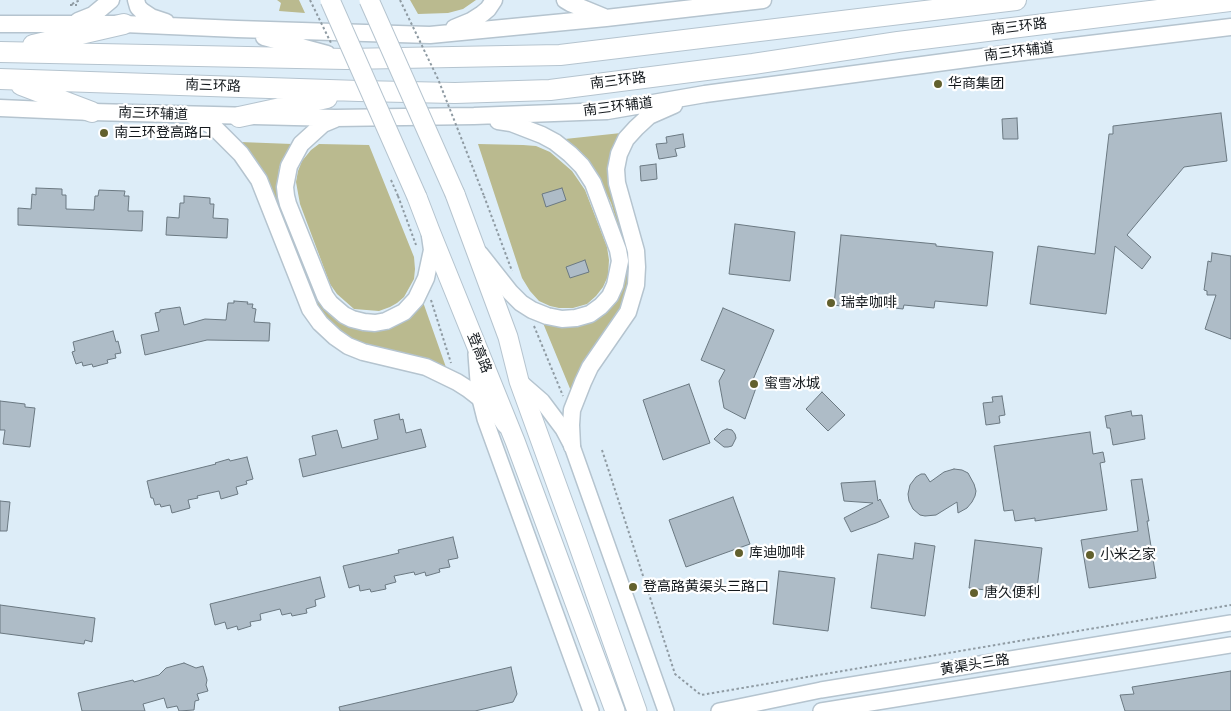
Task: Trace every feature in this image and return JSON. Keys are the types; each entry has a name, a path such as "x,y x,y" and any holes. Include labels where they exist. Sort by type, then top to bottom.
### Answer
{"highway":[{"name":"南三环路","path":"2,52 346,59 560,55 1016,0"},
{"name":"南三环路","path":"2,79 455,93 550,90 753,64 898,42 1231,1"},
{"path":"2,52 124,24"},
{"path":"2,79 92,112"},
{"path":"239,116 359,91"}],"main road":[{"path":"60,24 93,15 111,0"},
{"path":"136,0 138,7 151,17 192,27"},
{"name":"登高路","path":"330,0 417,197 515,441 615,711"},
{"path":"369,0 455,194 508,337 519,381 637,711"},
{"path":"430,35 471,21 488,9 494,0"},
{"path":"565,0 570,4 606,18"},
{"path":"0,24 124,24 430,35 763,0"},
{"name":"南三环辅道","path":"0,108 335,118 474,116 607,111 705,94 991,55 1231,26"},
{"path":"237,29 346,59"},
{"path":"572,446 572,410 582,382 590,367 628,312 636,285 638,267 636,251 617,183 616,169 619,154 626,139 650,116 705,94"},
{"path":"187,115 214,127 241,154 259,180 310,309 320,323 348,346 363,352 426,368 457,382 480,398 501,419 515,441"},
{"path":"474,116 511,123 542,135 555,142 570,154 582,166 593,183 618,250 620,261 615,285 610,296 601,306 590,314 562,319 547,316 521,303 475,248"},
{"path":"335,118 323,124 301,144 289,166 285,187 288,204 325,296 330,303 344,316 364,322 376,323 386,321 404,312 416,299 426,278 432,250 430,231"}],"street":[{"path":"474,340 480,398 485,419 591,711"},
{"path":"519,381 542,401 572,446 666,711"},
{"name":"黄渠头三路","path":"719,711 821,690 1231,623"},
{"name":"黄渠头三路","path":"821,711 1231,645"}],"path":[{"path":"70,5 80,0"},
{"path":"400,0 438,79 484,196"},
{"path":"602,450 675,674 702,695 1231,604"}],"green space":[{"path":"277,0 299,0 305,13 279,11 281,3"},
{"path":"410,0 476,0 463,9 448,13 418,14"},
{"path":"621,133 617,142 631,254 628,297 571,391 543,323 564,327 578,326 606,312 616,301 622,289 627,265 625,247 611,203 596,172 587,158 565,139"},
{"path":"240,142 292,144 279,168 278,193 323,306 343,324 382,329 405,321 423,302 448,373 372,349 346,337 326,318 316,304 266,178 259,164"},
{"path":"319,144 369,145 414,257 414,279 404,297 390,307 379,311 354,309 337,294 330,284 300,204 296,182 302,161"},
{"path":"478,144 536,146 550,152 572,171 585,190 607,247 609,260 608,276 603,287 587,304 573,308 550,306 539,301 530,291 522,278"}],"building":[{"path":"1221,113 1227,161 1184,167 1127,235 1151,257 1142,269 1115,246 1106,314 1030,304 1038,246 1095,254 1109,134 1113,134 1113,126"},
{"path":"1017,118 1018,139 1003,139 1002,119"},
{"path":"683,134 685,147 675,149 677,156 659,159 656,144 667,143 666,137"},
{"path":"656,164 657,179 641,181 640,166"},
{"path":"36,188 62,189 62,195 66,195 66,209 94,210 95,196 98,196 99,190 125,191 124,196 129,196 128,211 143,211 142,231 18,225 18,208 31,209 32,194 36,195"},
{"path":"562,188 566,200 546,207 542,194"},
{"path":"184,196 210,198 210,204 214,204 213,218 228,219 227,238 166,235 167,217 179,218 180,203 184,203"},
{"path":"735,224 795,232 790,281 729,274"},
{"path":"841,235 936,244 936,246 993,252 987,306 935,301 934,308 904,305 903,309 847,303 847,307 834,305"},
{"path":"1212,253 1231,256 1231,339 1205,329 1216,295 1207,295 1207,291 1204,290 1208,261 1211,262"},
{"path":"585,260 589,272 570,278 566,267"},
{"path":"234,301 253,304 252,308 256,309 254,322 270,323 269,341 207,340 145,355 141,335 159,331 155,313 160,312 160,310 180,307 184,325 205,319 226,320 228,303 234,303"},
{"path":"723,308 774,330 752,382 757,385 745,419 724,408 719,381 725,370 701,360"},
{"path":"113,331 121,353 115,354 116,358 107,360 108,363 93,367 92,364 83,366 82,362 76,364 72,352 75,351 73,342"},
{"path":"689,384 710,443 663,460 643,400"},
{"path":"822,392 845,415 828,431 806,409"},
{"path":"1002,396 1005,415 999,416 1000,423 986,425 983,403 993,402 992,397"},
{"path":"0,401 25,404 25,407 35,408 30,447 3,444 5,430 0,430"},
{"path":"1131,411 1132,416 1142,415 1145,439 1113,445 1110,428 1107,428 1105,416"},
{"path":"399,414 400,420 403,419 406,433 421,429 426,447 303,477 299,459 316,455 312,436 337,430 342,448 378,439 374,420"},
{"path":"727,429 732,430 736,438 732,446 724,447 714,439"},
{"path":"1090,432 1093,454 1103,452 1105,462 1100,463 1107,510 1035,521 1035,518 1015,521 1013,510 1004,511 994,446"},
{"path":"247,457 253,479 246,481 247,484 236,487 238,494 221,499 219,491 197,496 198,498 188,500 190,508 172,513 170,505 161,507 160,504 155,505 153,498 151,498 147,481 229,459 230,461"},
{"path":"954,469 968,473 974,484 975,496 967,508 958,513 957,502 936,515 925,516 920,515 913,509 908,494 910,485 916,477 925,474 930,482 944,472"},
{"path":"1142,479 1156,578 1089,588 1081,540 1138,531 1131,480"},
{"path":"875,481 878,501 880,499 889,517 851,532 844,518 873,503 844,501 841,483"},
{"path":"733,497 750,544 686,567 669,520"},
{"path":"0,501 10,502 7,531 0,531"},
{"path":"453,537 458,558 448,560 450,567 439,569 440,572 426,576 425,572 415,575 414,572 394,576 396,582 385,585 386,589 371,592 370,589 360,591 359,585 349,588 343,566 399,553 398,550"},
{"path":"975,540 1042,548 1036,596 969,588"},
{"path":"915,543 935,546 925,616 871,608 878,554 913,559"},
{"path":"779,571 835,578 828,631 773,624"},
{"path":"320,577 325,597 315,600 316,606 306,609 307,613 292,616 291,613 282,615 280,609 260,614 261,620 250,622 251,626 238,630 237,626 227,629 225,622 215,625 210,604"},
{"path":"0,605 95,618 92,642 85,640 84,644 0,633"},
{"path":"184,663 196,668 203,666 207,680 208,691 197,694 199,700 195,701 194,710 179,711 177,706 167,708 164,698 143,704 145,711 82,711 78,693 159,675 166,668"},
{"path":"511,667 517,694 513,702 475,711 340,711 339,707"},
{"path":"1231,671 1231,711 1125,711 1120,695 1134,694 1132,687"}],"place":[{"name":"华商集团","path":"938,84"},
{"name":"南三环登高路口","path":"104,133"},
{"name":"瑞幸咖啡","path":"831,303"},
{"name":"蜜雪冰城","path":"754,384"},
{"name":"库迪咖啡","path":"739,553"},
{"name":"小米之家","path":"1090,555"},
{"name":"登高路黄渠头三路口","path":"633,587"},
{"name":"唐久便利","path":"974,593"}]}
